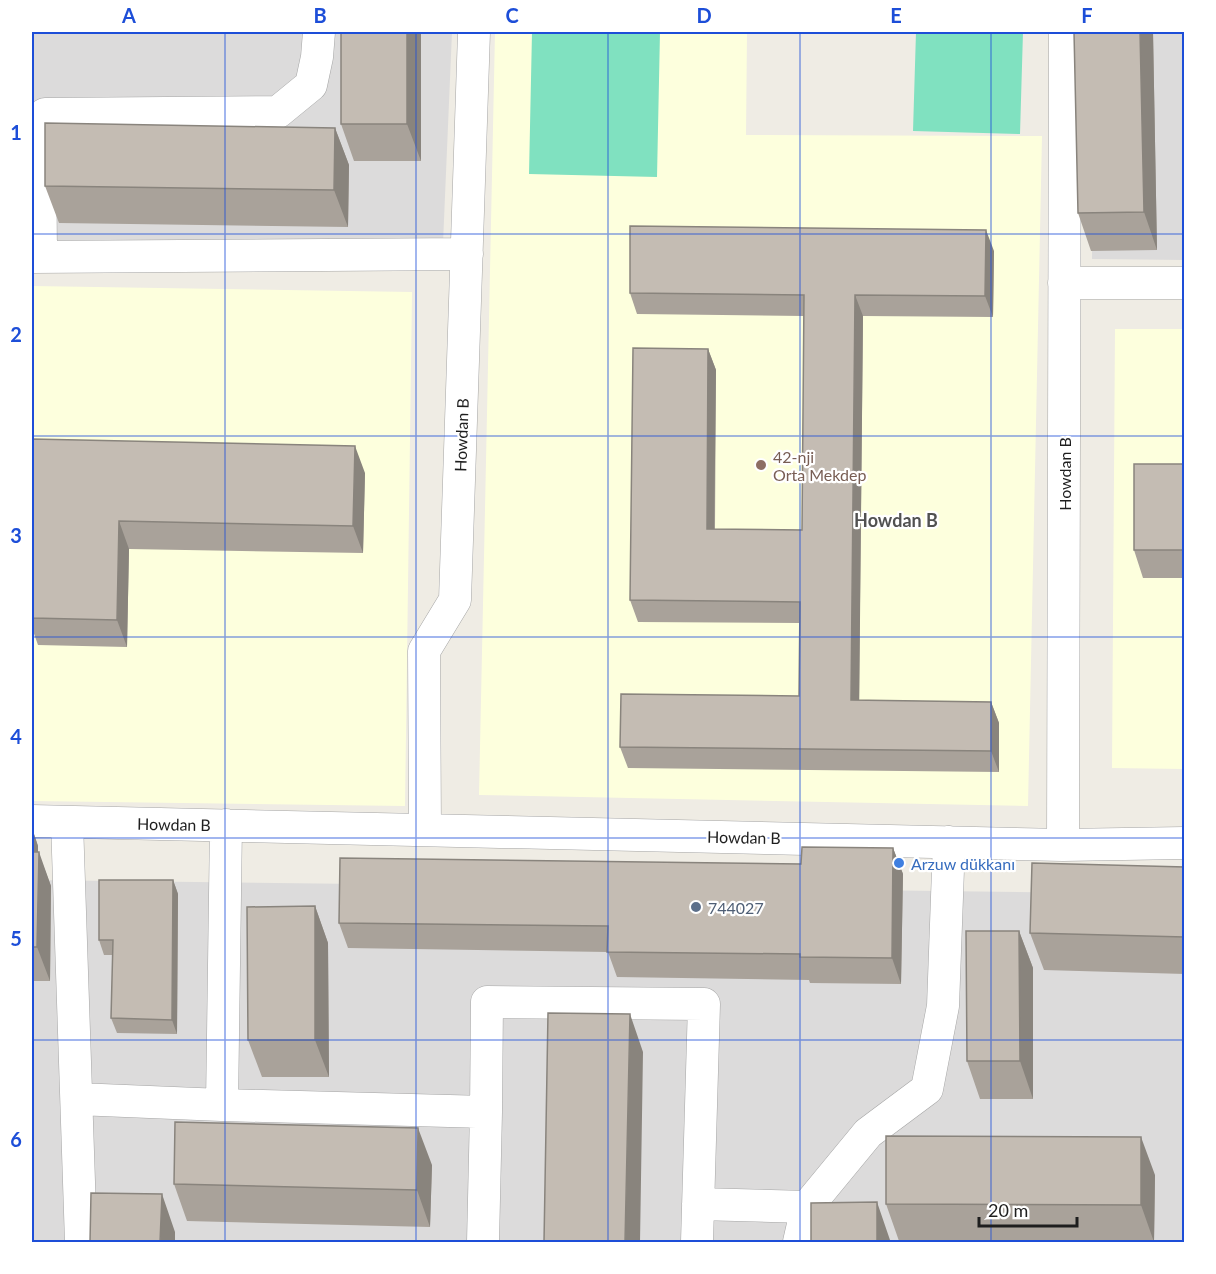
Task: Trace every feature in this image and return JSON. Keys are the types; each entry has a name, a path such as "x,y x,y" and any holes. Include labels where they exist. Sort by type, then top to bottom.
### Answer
{"lane":[{"path":"319,32 311,85 278,112 45,114 42,118 40,136 36,257 467,254"},
{"name":"Howdan B","path":"425,830 424,651 455,600 474,32"},
{"name":"Howdan B","path":"1064,845 1065,32"},
{"path":"1064,283 1185,283"},
{"name":"Howdan B","path":"32,821 1064,845 1185,843"},
{"path":"67,822 81,1242"},
{"path":"222,1105 226,825"},
{"path":"799,1242 807,1207 868,1133 927,1089 943,1006 949,842"},
{"path":"483,1242 487,1002 704,1004 697,1242"},
{"path":"77,1099 486,1112"},
{"path":"698,1204 807,1207"}],"shaded area":[{"path":"32,32 452,32 442,267 32,261"},
{"name":"42-nji Orta Mekdep","path":"495,32 747,32 746,135 1042,136 1028,806 479,795"},
{"path":"1094,32 1184,32 1184,260 1092,259"},
{"path":"32,286 412,292 405,806 32,801"},
{"path":"1115,329 1184,329 1184,769 1112,768"},
{"path":"32,880 1184,894 1184,1242 32,1242"}],"green space":[{"path":"532,32 660,32 657,177 529,174"},
{"path":"916,32 1023,32 1020,134 913,131"}],"building":[{"path":"341,32 407,32 407,124 341,124"},
{"path":"1074,32 1140,32 1144,212 1078,213"},
{"path":"45,123 335,128 334,190 45,186"},
{"path":"630,226 986,230 985,296 855,295 851,700 991,702 991,751 620,747 621,694 799,696 800,602 630,600 633,348 708,349 707,529 802,530 804,295 630,293"},
{"path":"32,439 355,446 353,526 119,521 117,620 32,618"},
{"path":"1134,464 1185,464 1185,550 1134,550"},
{"path":"802,847 893,848 892,958 800,957 800,954 607,952 608,926 339,923 340,858 801,864"},
{"path":"32,852 39,852 37,947 32,947"},
{"path":"1032,863 1185,867 1185,937 1030,933"},
{"path":"99,880 173,880 172,1020 111,1018 113,940 99,940"},
{"path":"315,906 315,1040 248,1040 247,907"},
{"path":"966,931 1019,931 1020,1061 967,1061"},
{"path":"548,1013 630,1014 625,1242 544,1242"},
{"path":"175,1122 418,1128 417,1190 174,1184"},
{"path":"886,1136 1141,1137 1141,1205 886,1204"},
{"path":"91,1193 162,1194 160,1242 90,1242"},
{"path":"877,1202 877,1242 811,1242 811,1203"}],"place":[{"name":"42-nji Orta Mekdep","path":"761,465"},
{"name":"Arzuw dükkanı","path":"899,863"},
{"name":"744027","path":"696,907"}],"district":[{"name":"Howdan B","path":"896,520"}]}
